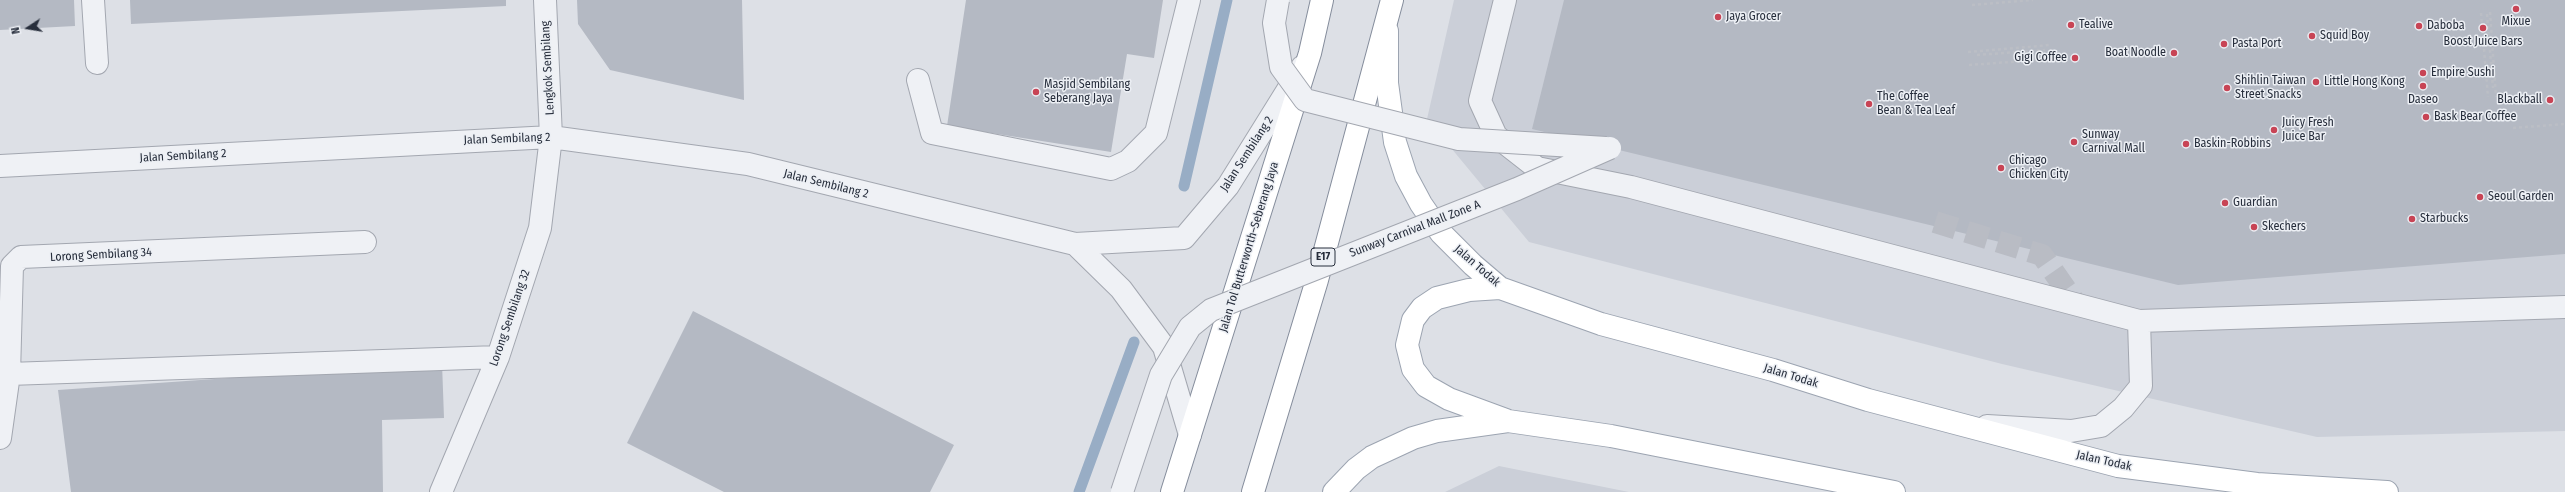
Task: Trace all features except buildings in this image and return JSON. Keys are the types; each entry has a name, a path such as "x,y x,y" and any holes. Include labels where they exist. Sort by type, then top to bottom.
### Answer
{"main road":[{"name":"Jalan Tol Butterworth–Seberang Jaya","path":"1172,492 1310,53 1322,0"},
{"name":"E17","path":"1253,492 1317,280 1388,21 1392,0"},
{"name":"Jalan Todak","path":"1388,21 1387,83 1395,142 1406,176 1420,204 1441,233 1473,265 1500,288 1601,324 2118,466 2257,484 2386,492"},
{"path":"1500,288 1469,290 1437,298 1422,308 1413,320 1407,345 1413,369 1426,386 1449,399 1508,420 1611,436 1894,492"},
{"path":"1334,492 1356,469 1372,456 1413,438 1437,431 1508,420"}],"street":[{"path":"93,0 97,63"},
{"name":"Lengkok Sembilang","path":"545,0 551,136"},
{"path":"918,80 932,133 1111,169 1128,161 1156,132 1189,0"},
{"name":"Sunway Carnival Mall Zone A","path":"1122,492 1161,375 1190,327 1211,310 1517,189 1610,148 1458,139 1305,100 1282,67 1274,23 1278,0"},
{"path":"1505,0 1480,101 1496,136 1537,168 1631,187 2139,321 2565,307"},
{"name":"Jalan Sembilang 2","path":"0,166 551,136 748,164 1075,244 1184,238 1228,186 1310,53"},
{"name":"Lorong Sembilang 32","path":"441,492 498,357 540,228 551,136"},
{"name":"Lorong Sembilang 34","path":"0,438 9,374 12,266 21,258 366,242"},
{"path":"1075,244 1122,289 1164,347 1190,435"},
{"path":"1964,424 2071,431 2101,426 2123,408 2141,386 2139,321"},
{"path":"9,374 498,357"}],"path":[{"path":"1972,5 2033,0"},
{"path":"2493,88 2489,13 2496,96"},
{"path":"2487,89 2481,14 2488,97"},
{"path":"1968,52 2049,45"},
{"path":"1976,55 2045,50"},
{"path":"1977,63 2045,58"},
{"path":"1969,65 2051,59"},
{"path":"2513,128 2565,124"}],"shaded area":[{"path":"1454,0 2565,0 2565,431 2317,437 2002,364 1529,242 1427,119"},
{"path":"1499,466 1629,492 1445,492"}],"waterway":[{"path":"1184,186 1227,0"},
{"path":"1079,492 1134,342"}],"tunnel":[{"path":"1935,222 2042,255 2076,304"}],"place":[{"name":"Mixue","path":"2516,9"},
{"name":"Jaya Grocer","path":"1718,17"},
{"name":"Tealive","path":"2071,25"},
{"name":"Daboba","path":"2419,26"},
{"name":"Boost Juice Bars","path":"2483,28"},
{"name":"Squid Boy","path":"2312,36"},
{"name":"Pasta Port","path":"2224,44"},
{"name":"Boat Noodle","path":"2174,53"},
{"name":"Gigi Coffee","path":"2075,58"},
{"name":"Empire Sushi","path":"2423,73"},
{"name":"Little Hong Kong","path":"2316,82"},
{"name":"Daseo","path":"2423,86"},
{"name":"Shihlin Taiwan Street Snacks","path":"2227,88"},
{"name":"Masjid Sembilang Seberang Jaya","path":"1036,92"},
{"name":"Blackball","path":"2550,100"},
{"name":"The Coffee Bean & Tea Leaf","path":"1869,104"},
{"name":"Bask Bear Coffee","path":"2426,117"},
{"name":"Juicy Fresh Juice Bar","path":"2274,130"},
{"name":"Sunway Carnival Mall","path":"2074,142"},
{"name":"Baskin-Robbins","path":"2186,144"},
{"name":"Chicago Chicken City","path":"2001,168"},
{"name":"Seoul Garden","path":"2480,197"},
{"name":"Guardian","path":"2225,203"},
{"name":"Starbucks","path":"2412,219"},
{"name":"Skechers","path":"2254,227"}]}
